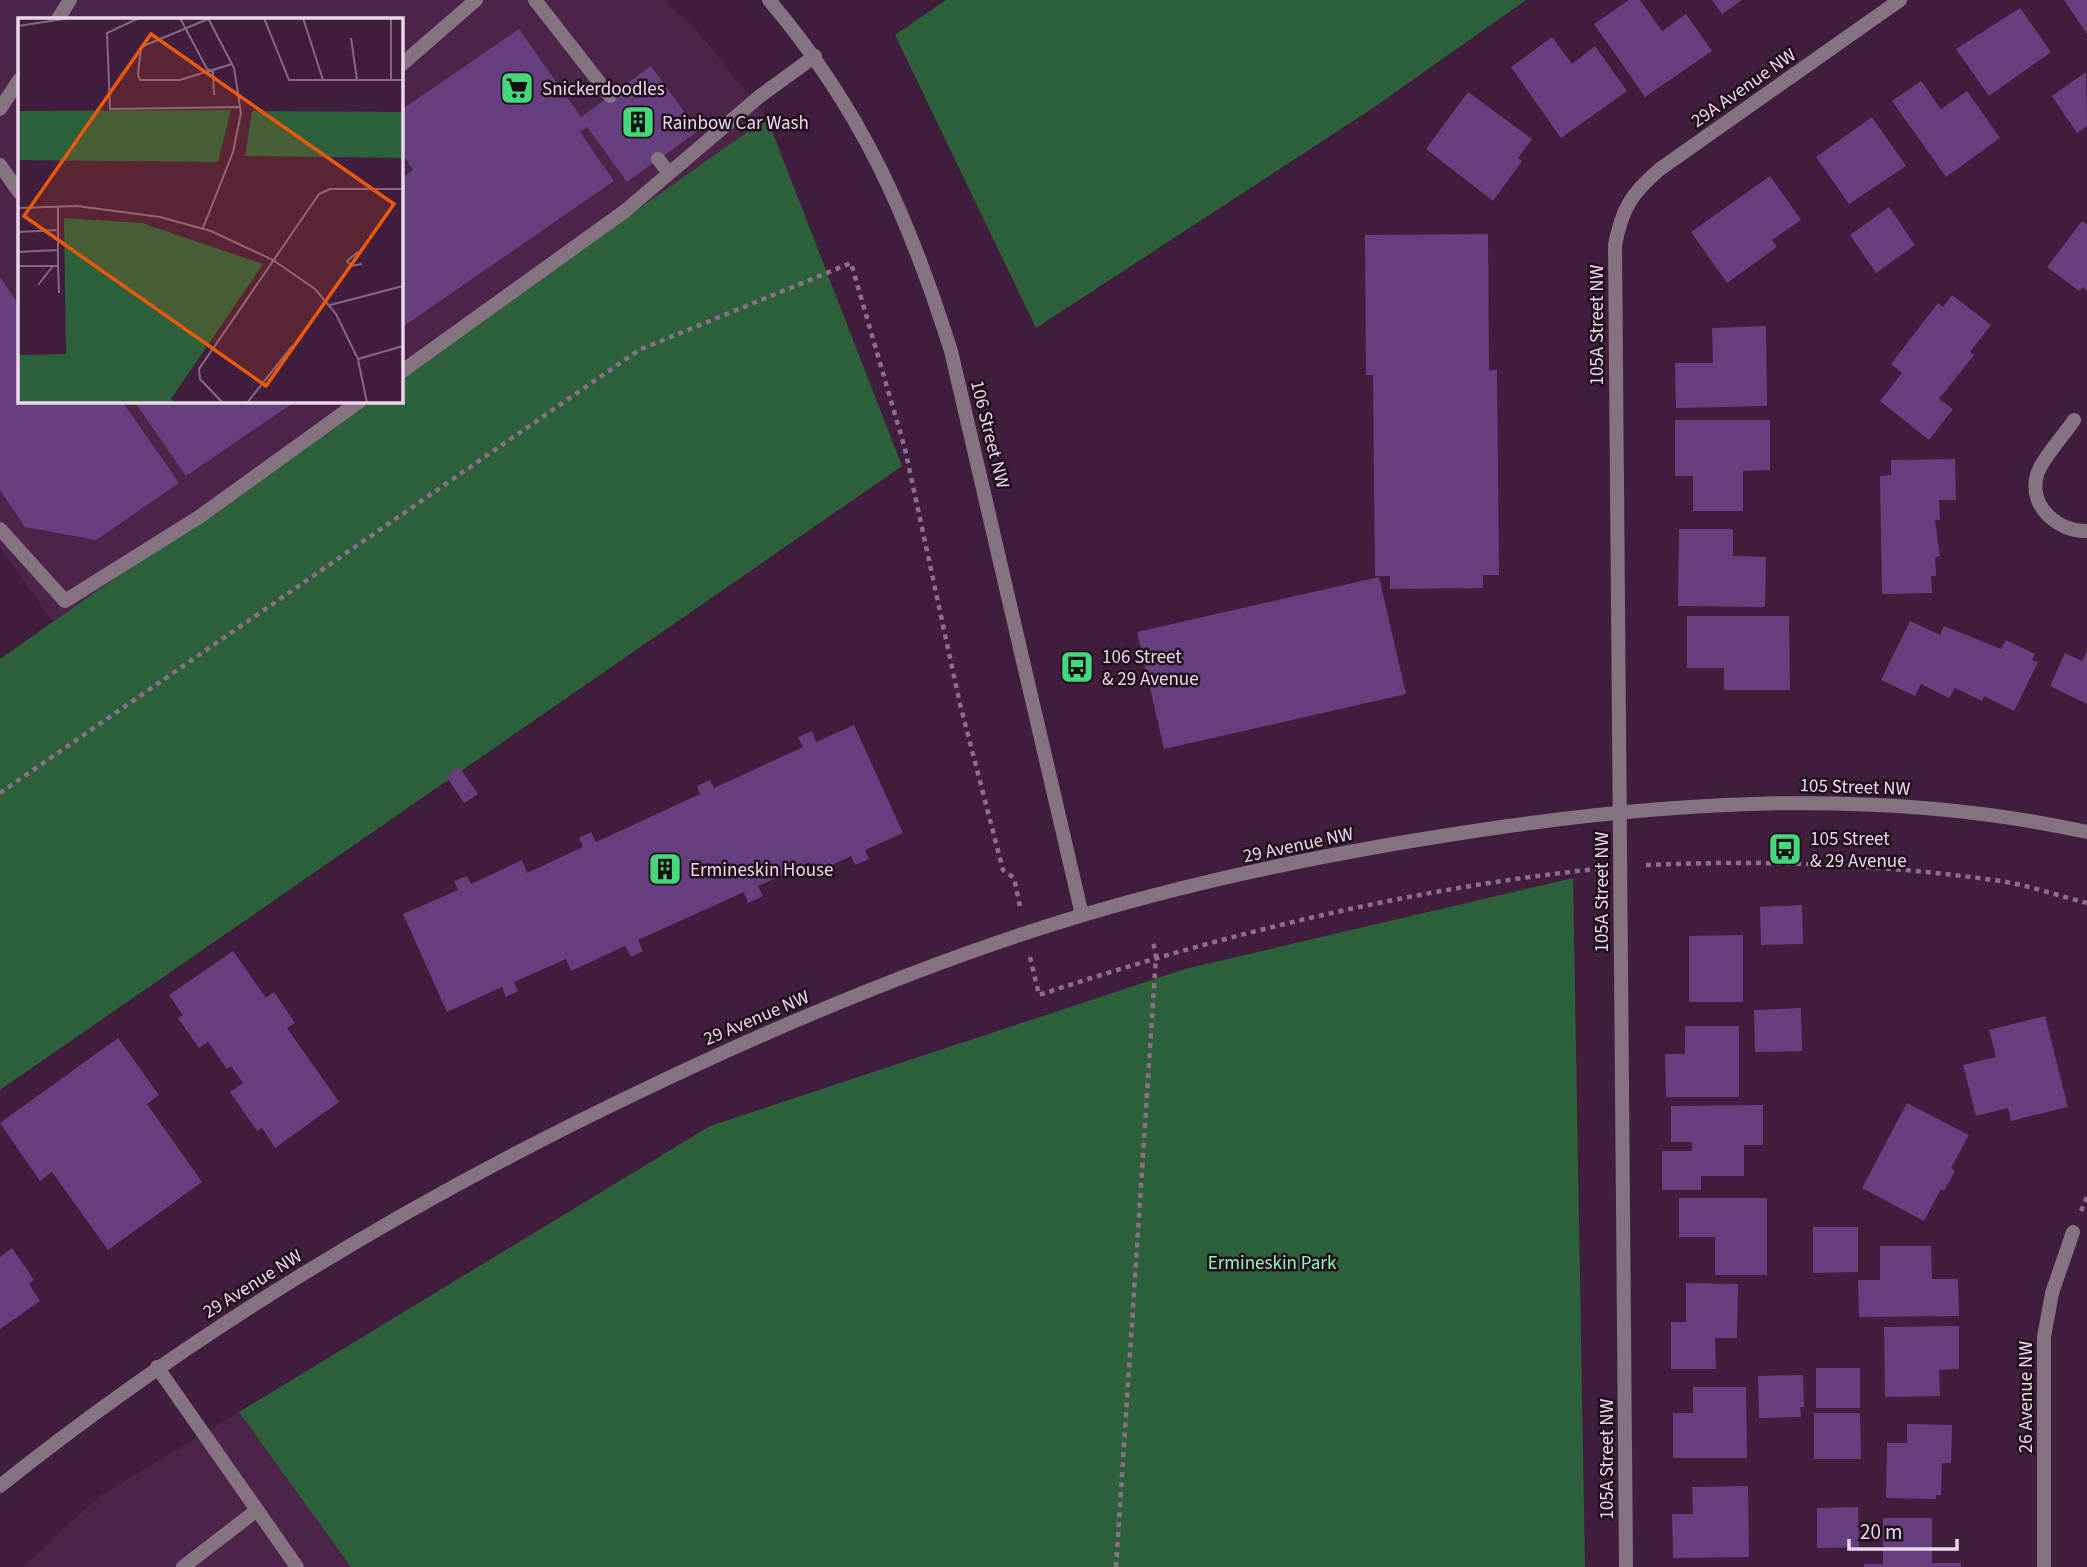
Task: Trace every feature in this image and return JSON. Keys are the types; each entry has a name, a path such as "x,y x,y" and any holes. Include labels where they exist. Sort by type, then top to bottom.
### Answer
{"street":[{"path":"59,18 70,0"},
{"path":"402,64 476,0"},
{"path":"535,0 610,96"},
{"name":"106 Street NW","path":"769,0 815,57 867,138 908,224 951,351 1082,915"},
{"name":"29A Avenue NW","path":"1620,216 1631,198 1660,169 1900,0"},
{"path":"402,371 625,211 760,96 815,57"},
{"path":"0,109 18,82"},
{"path":"658,159 668,173"},
{"path":"0,165 18,191"},
{"name":"105A Street NW","path":"1620,216 1614,273 1626,1567"},
{"path":"0,529 65,601 199,517 359,402"},
{"path":"2074,420 2037,474 2037,497 2048,518 2072,531 2087,531"},
{"name":"105 Street NW","path":"1620,811 1774,803 1891,805 1979,812 2087,832"},
{"name":"29 Avenue NW","path":"0,1486 157,1367 269,1294 425,1202 603,1109 793,1021 903,978 1082,915 1334,855 1412,840 1620,811"},
{"name":"26 Avenue NW","path":"2044,1567 2044,1337 2052,1293 2073,1232"},
{"path":"157,1367 296,1567"},
{"path":"183,1567 257,1510"}],"path":[{"path":"0,793 639,350 851,263 905,449 960,704 1003,870 1014,878"},
{"path":"1649,865 1728,861 1871,867 1996,880 2087,903"},
{"path":"1034,976 1039,995 1156,957 1383,902 1572,872"},
{"path":"1116,1567 1156,957 1153,941"}],"shaded area":[{"path":"0,0 664,0 696,29 767,118 402,376 402,18 18,18 18,402 366,402 53,622 0,547"},
{"path":"239,1412 351,1567 22,1567 100,1496"}],"green space":[{"path":"946,0 1526,0 1370,110 1036,328 895,35"},
{"path":"767,118 902,466 0,1090 0,659 366,402 402,402 402,376"},
{"name":"Ermineskin Park","path":"1573,878 1585,1567 351,1567 239,1412 710,1126 1185,969"}],"building":[{"path":"1629,0 1640,0 1662,31 1686,14 1712,51 1645,97 1594,24"},
{"path":"1712,0 1742,0 1722,14"},
{"path":"2064,0 2087,0 2087,34"},
{"path":"2020,8 2051,52 1989,96 1956,49"},
{"path":"519,29 581,117 651,66 698,131 627,182 587,127 580,132 614,181 402,327 402,178 413,170 402,154 402,109"},
{"path":"1552,37 1572,64 1595,46 1627,91 1561,138 1511,67"},
{"path":"2086,72 2087,126 2077,133 2052,96"},
{"path":"1921,81 1941,109 1967,91 2000,138 1946,177 1892,101"},
{"path":"1468,92 1532,139 1518,158 1522,161 1493,201 1426,149"},
{"path":"1872,117 1906,166 1849,204 1816,157"},
{"path":"1770,176 1801,220 1772,240 1777,247 1727,283 1691,232"},
{"path":"1889,207 1915,245 1876,273 1850,235"},
{"path":"2082,221 2087,224 2087,290 2083,287 2079,291 2047,267"},
{"path":"1488,234 1489,370 1497,370 1499,575 1483,575 1483,588 1390,589 1390,576 1375,576 1373,375 1366,375 1365,235"},
{"path":"0,277 18,304 18,402 123,402 179,483 96,540 25,527 0,490"},
{"path":"1952,295 1991,325 1970,352 1974,355 1939,399 1953,409 1929,440 1880,401 1902,373 1891,364 1938,303 1943,307"},
{"path":"1766,326 1767,406 1676,408 1675,363 1713,363 1712,328"},
{"path":"135,402 295,402 186,476"},
{"path":"1675,420 1770,420 1770,470 1743,471 1743,511 1693,511 1693,476 1675,476"},
{"path":"1955,459 1956,500 1939,500 1940,520 1935,520 1940,556 1935,557 1936,576 1931,576 1932,593 1882,594 1880,476 1891,475 1891,460"},
{"path":"1679,529 1733,529 1733,556 1766,557 1765,607 1678,606"},
{"path":"1379,577 1406,694 1164,749 1137,632"},
{"path":"1687,616 1789,616 1790,690 1724,690 1724,668 1687,668"},
{"path":"1910,621 1940,635 1944,626 2001,649 2006,640 2035,654 2032,660 2038,662 2014,711 1984,696 1982,701 1955,688 1949,698 1921,684 1915,696 1881,680"},
{"path":"2087,651 2087,704 2050,686 2065,653 2082,661"},
{"name":"Ermineskin House","path":"854,725 903,833 865,850 869,859 855,865 851,856 815,873 810,862 758,886 763,896 748,903 744,892 638,940 643,951 631,957 625,946 571,971 566,959 514,982 518,991 506,997 502,987 447,1012 403,914 458,890 454,881 467,876 471,884 522,860 527,873 583,847 579,838 591,832 596,842 700,794 697,786 710,780 714,788 803,747 798,737 812,731 816,742"},
{"path":"459,767 478,794 464,803 446,776"},
{"path":"1802,905 1803,944 1761,945 1760,907"},
{"path":"1743,935 1743,1002 1689,1002 1689,936"},
{"path":"233,951 266,998 274,992 295,1023 287,1028 339,1102 275,1148 262,1128 257,1131 230,1092 243,1083 231,1066 227,1069 208,1042 199,1048 178,1018 183,1015 169,995"},
{"path":"1801,1008 1802,1051 1755,1052 1754,1010"},
{"path":"2045,1016 2068,1107 2011,1121 2008,1108 1976,1116 1963,1065 1996,1057 1989,1030"},
{"path":"1685,1026 1739,1026 1739,1097 1666,1097 1665,1054 1685,1054"},
{"path":"118,1038 159,1095 147,1104 202,1182 108,1250 52,1172 40,1181 0,1123"},
{"path":"1907,1103 1969,1135 1951,1168 1955,1171 1944,1191 1941,1189 1924,1221 1862,1188"},
{"path":"1763,1105 1763,1145 1744,1145 1744,1176 1701,1176 1701,1190 1662,1190 1662,1151 1692,1151 1692,1142 1671,1142 1671,1106"},
{"path":"1679,1198 1767,1198 1767,1275 1715,1275 1715,1237 1679,1237"},
{"path":"1813,1227 1858,1227 1858,1272 1813,1273"},
{"path":"1880,1246 1931,1246 1932,1279 1958,1279 1959,1316 1859,1317 1858,1280 1880,1280"},
{"path":"12,1248 34,1280 29,1284 40,1301 0,1329 0,1257"},
{"path":"1686,1283 1738,1284 1737,1338 1715,1338 1716,1369 1671,1369 1671,1322 1686,1322"},
{"path":"1959,1326 1959,1369 1939,1370 1940,1396 1885,1397 1884,1327"},
{"path":"1816,1368 1860,1368 1860,1408 1816,1408"},
{"path":"1803,1375 1804,1407 1800,1407 1801,1417 1759,1418 1758,1376"},
{"path":"1693,1387 1746,1387 1747,1458 1673,1458 1673,1413 1693,1413"},
{"path":"1814,1413 1860,1413 1861,1459 1814,1459"},
{"path":"1907,1424 1952,1425 1951,1463 1942,1463 1941,1495 1936,1495 1936,1499 1886,1498 1887,1443 1907,1443"},
{"path":"1748,1486 1749,1557 1673,1558 1672,1514 1693,1514 1692,1487"},
{"path":"1858,1507 1859,1547 1817,1548 1817,1508"},
{"path":"1883,1518 1932,1518 1932,1563 1961,1563 1961,1567 1864,1567 1864,1564 1883,1564"}],"place":[{"name":"Snickerdoodles","path":"517,88"},
{"name":"Rainbow Car Wash","path":"638,122"},
{"name":"106 Street & 29 Avenue","path":"1077,667"},
{"name":"105 Street & 29 Avenue","path":"1785,849"},
{"name":"Ermineskin House","path":"665,869"}]}
